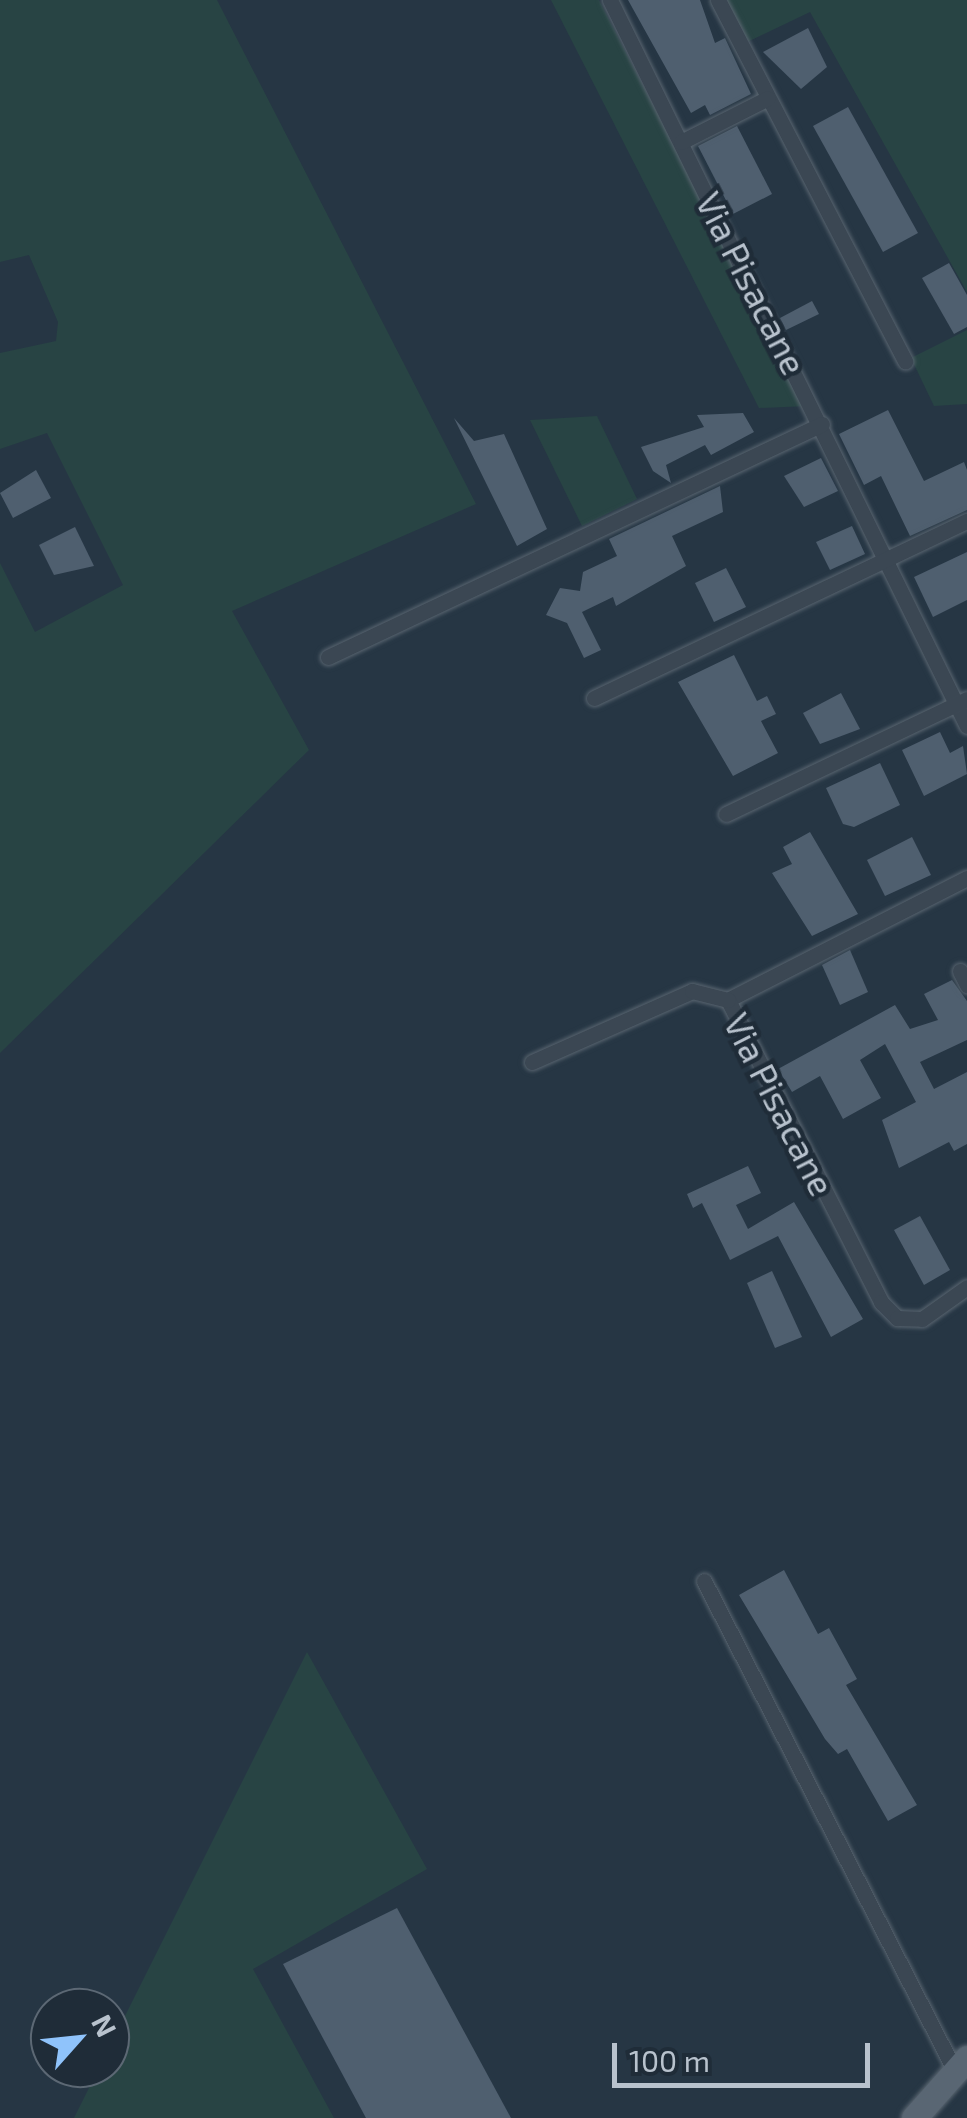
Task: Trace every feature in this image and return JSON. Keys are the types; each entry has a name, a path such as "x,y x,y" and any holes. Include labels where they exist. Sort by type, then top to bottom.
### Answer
{"main road":[{"path":"914,2118 961,2065"}],"street":[{"name":"Via Pisacane","path":"610,0 962,701 967,726"},
{"path":"718,0 904,361"},
{"path":"681,142 768,98"},
{"path":"328,657 822,424"},
{"path":"594,698 967,522"},
{"path":"726,814 962,701"},
{"name":"Via Pisacane","path":"967,878 728,1000 880,1302 897,1318 922,1319 967,1288"},
{"path":"532,1062 692,990 728,1000"},
{"path":"704,1581 961,2065"}],"green space":[{"path":"0,0 217,0 476,504 232,611 309,750 0,1053 0,563 35,632 123,585 47,433 0,449 0,353 56,341 58,322 29,255 0,262"},
{"path":"551,0 599,0 808,406 759,408"},
{"path":"723,0 967,0 967,292 810,12 745,43"},
{"path":"967,330 967,404 934,406 911,358"},
{"path":"597,416 637,499 582,526 530,420"},
{"path":"307,1652 427,1869 253,1969 334,2118 74,2118 89,2088 130,2088 130,2006"}],"building":[{"path":"628,0 700,0 715,43 725,38 751,94 710,115 705,105 691,113"},
{"path":"808,28 827,67 801,89 763,52"},
{"path":"848,107 918,233 883,252 813,126"},
{"path":"737,126 772,194 733,214 698,146"},
{"path":"949,263 967,295 967,327 954,334 922,278"},
{"path":"812,301 819,314 786,330 780,318"},
{"path":"888,410 924,481 964,462 967,470 967,510 910,536 881,476 864,485 839,434"},
{"path":"743,413 754,432 711,455 705,445 666,465 671,483 653,471 641,447 704,427 697,415"},
{"path":"454,418 474,441 504,434 547,529 517,546"},
{"path":"821,458 838,491 804,507 784,476"},
{"path":"36,470 51,498 13,518 0,493"},
{"path":"720,486 723,512 672,536 686,566 616,606 613,597 582,612 601,650 584,658 567,623 546,615 560,588 580,591 583,572 617,556 609,539"},
{"path":"852,526 865,554 830,570 816,542"},
{"path":"75,527 94,566 54,575 39,545"},
{"path":"967,552 967,600 933,617 914,577"},
{"path":"726,568 746,607 714,622 695,583"},
{"path":"734,655 757,701 767,696 776,714 761,721 778,753 733,776 678,682"},
{"path":"841,693 860,729 820,744 803,713"},
{"path":"940,732 950,753 963,746 967,774 924,796 902,750"},
{"path":"880,763 900,805 854,827 843,824 826,788"},
{"path":"810,832 858,914 812,936 772,873 792,864 783,847"},
{"path":"912,837 931,875 885,896 867,860"},
{"path":"850,950 868,992 840,1005 822,965"},
{"path":"952,980 967,1001 967,1040 920,1062 934,1089 967,1072 967,1144 954,1151 949,1142 899,1168 882,1120 916,1102 885,1044 860,1060 881,1098 843,1119 820,1076 792,1092 778,1069 895,1005 910,1029 938,1020 924,994"},
{"path":"748,1166 761,1193 736,1205 748,1229 794,1202 863,1319 831,1337 778,1236 730,1260 702,1203 693,1208 687,1194"},
{"path":"920,1216 950,1270 924,1285 894,1230"},
{"path":"772,1271 802,1337 775,1348 747,1283"},
{"path":"784,1570 818,1634 829,1628 857,1679 846,1685 917,1805 888,1821 847,1749 838,1754 825,1739 739,1595"},
{"path":"397,1908 511,2118 366,2118 283,1964"}]}
